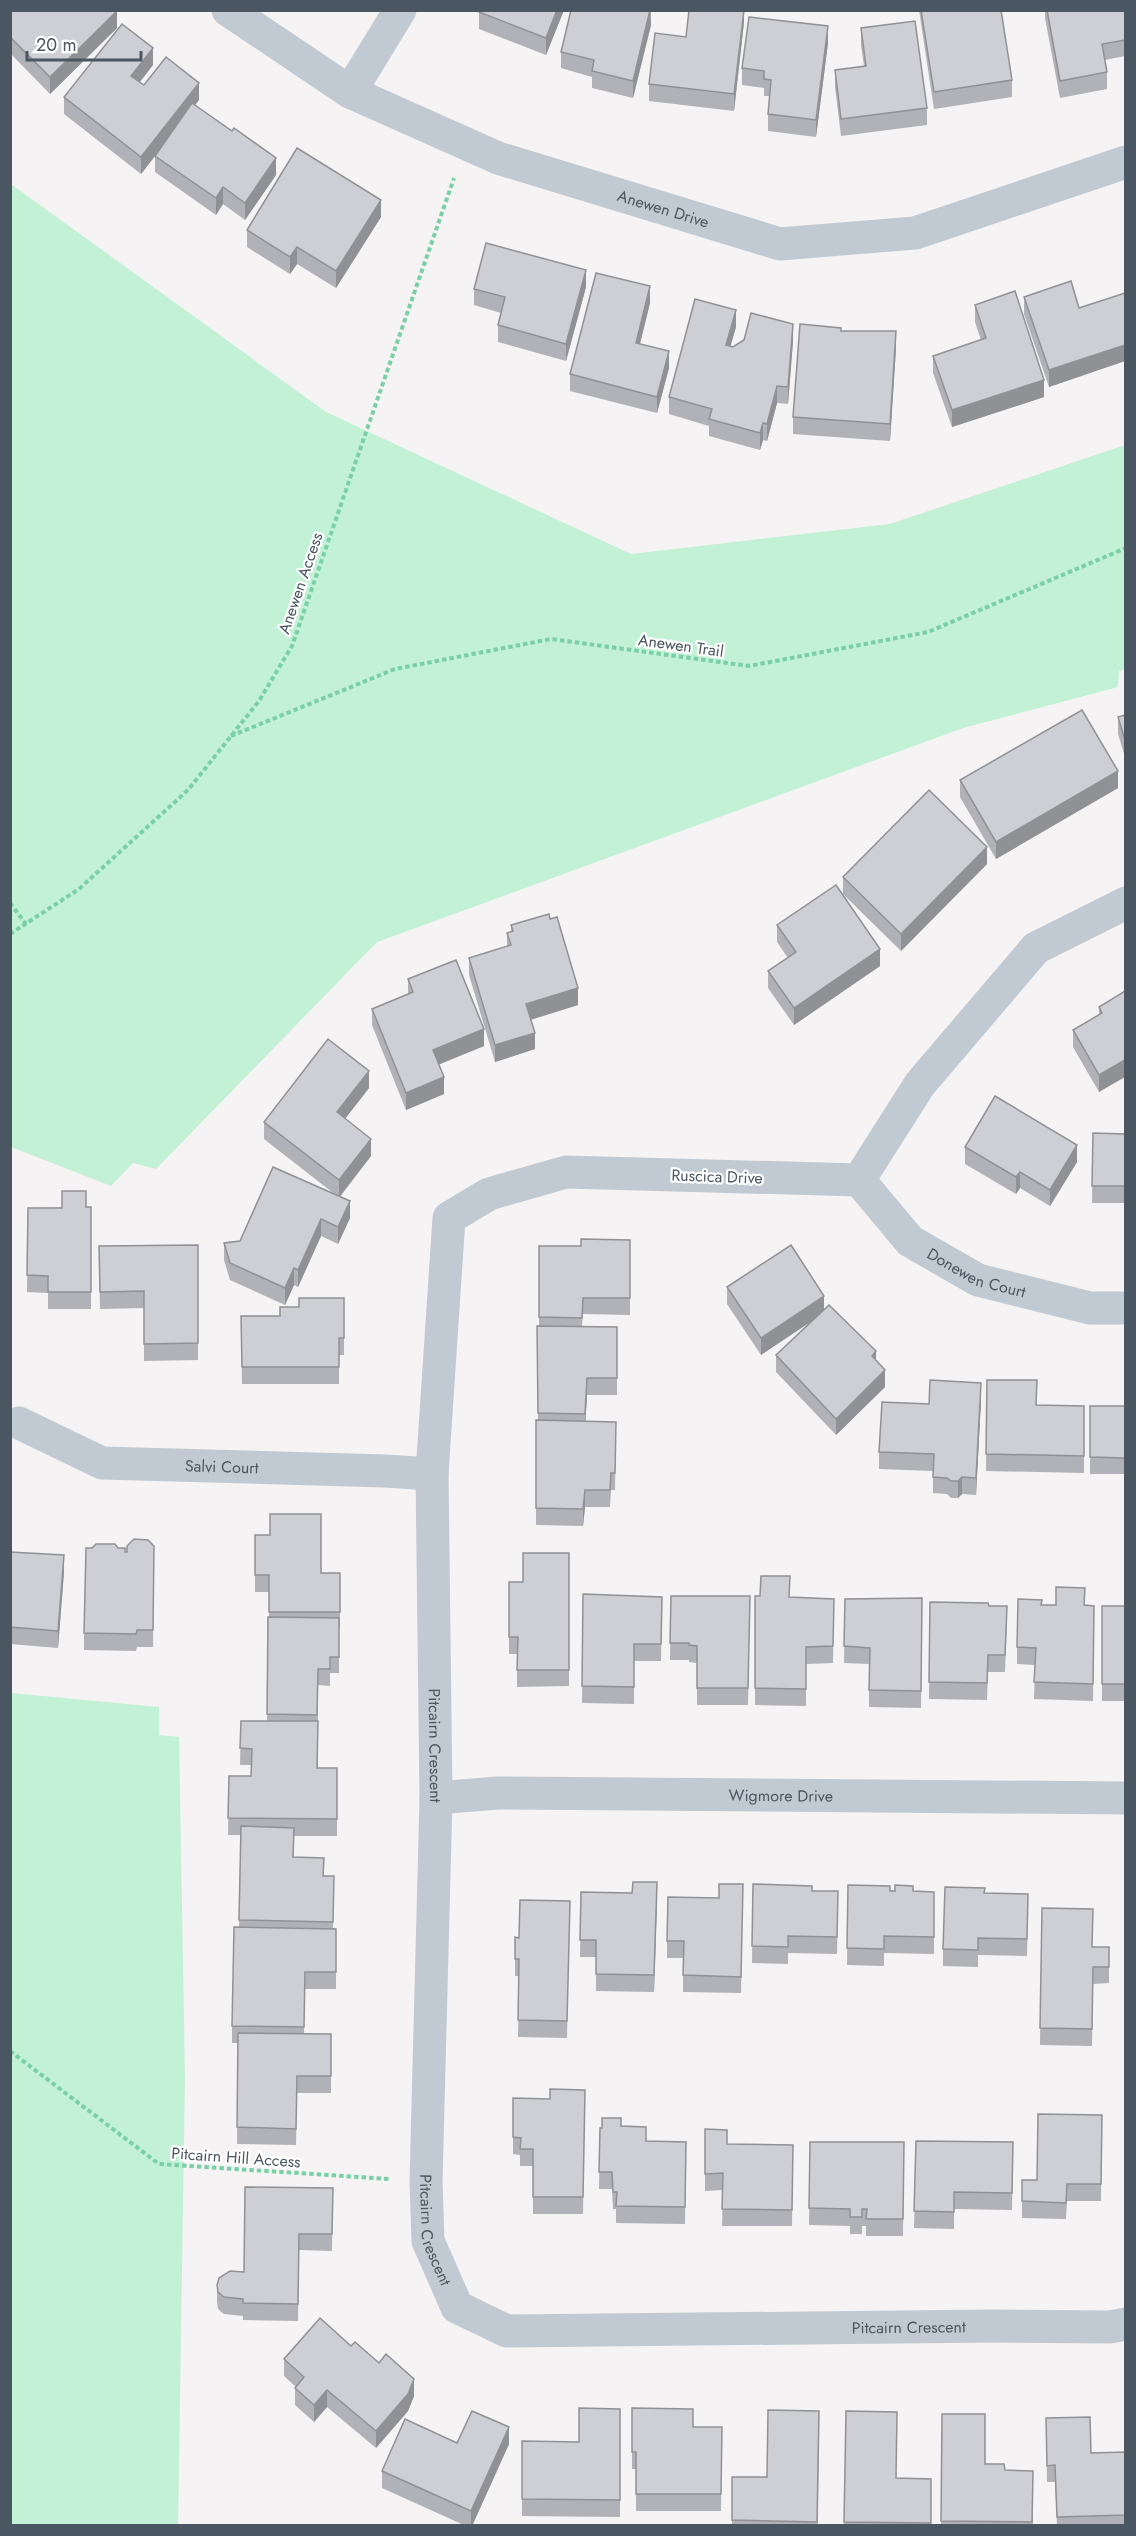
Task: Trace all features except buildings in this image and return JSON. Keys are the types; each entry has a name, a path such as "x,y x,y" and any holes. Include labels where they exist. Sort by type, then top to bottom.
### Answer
{"street":[{"name":"Anewen Drive","path":"228,10 350,92 498,158 780,244 915,233 1125,162"},
{"path":"350,92 400,10"},
{"path":"859,1180 920,1084 1036,948 1125,903"},
{"name":"Ruscica Drive","path":"432,1474 449,1218 489,1194 566,1172 859,1180"},
{"name":"Donewen Court","path":"859,1180 910,1241 978,1280 1090,1308 1125,1308"},
{"name":"Salvi Court","path":"20,1423 102,1463 432,1474"},
{"name":"Pitcairn Crescent","path":"432,1474 436,1798 426,2182 428,2241 457,2307 507,2331 1110,2327 1125,2324"},
{"name":"Wigmore Drive","path":"436,1798 498,1793 1125,1798"}],"path":[{"name":"Anewen Access","path":"10,934 80,889 180,798 259,701 292,646 465,144"},
{"name":"Anewen Trail","path":"231,736 395,669 551,639 749,666 928,632 1125,548"},
{"path":"10,903 26,924"},
{"name":"Pitcairn Hill Access","path":"10,2051 159,2164 426,2182"}],"green space":[{"path":"11,184 326,412 631,554 890,524 1125,445 1126,669 1119,671 1118,687 963,728 377,942 156,1169 133,1163 111,1186 11,1147"},
{"path":"11,1693 159,1707 159,1735 179,1737 185,2077 178,2525 11,2525"}]}
